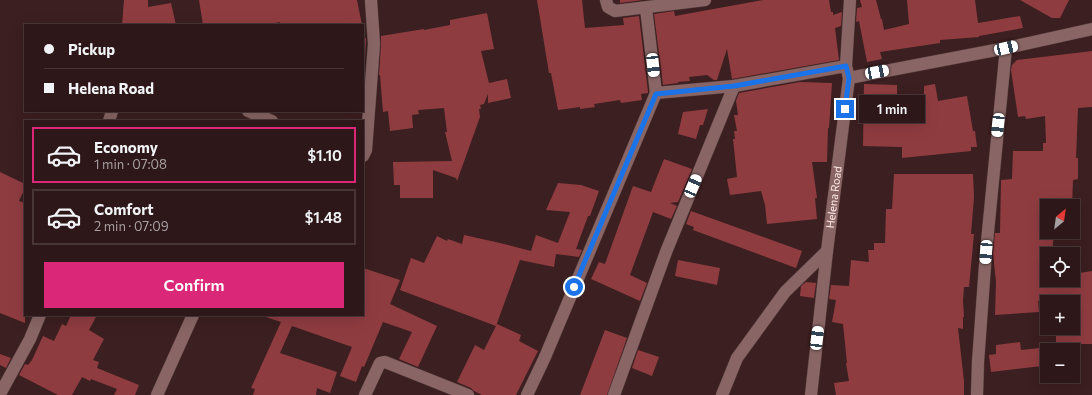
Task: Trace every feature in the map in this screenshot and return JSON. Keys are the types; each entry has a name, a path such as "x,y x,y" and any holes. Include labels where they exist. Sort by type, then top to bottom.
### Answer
{"street":[{"path":"364,154 366,150 374,44 372,0"},
{"path":"609,5 615,11 705,0"},
{"name":"Helena Road","path":"811,395 848,72 850,0"},
{"path":"527,395 656,94 646,8"},
{"path":"656,94 848,72 1006,48 1092,29"},
{"path":"978,395 978,362 986,252 1006,48"},
{"path":"614,395 666,252 734,86"},
{"path":"250,112 270,120"},
{"path":"722,395 737,358 785,292 827,251"},
{"path":"0,394 30,339 40,316"},
{"path":"157,395 193,316"},
{"path":"365,395 380,363 385,362 468,395"}],"building":[{"path":"124,0 148,0 148,7 171,3 176,24 122,24"},
{"path":"199,0 357,0 362,24 281,24 280,22 271,24 203,24"},
{"path":"537,0 582,0 585,28 624,25 623,18 639,16 648,92 641,94 642,100 621,103 620,100 594,104 595,107 580,109 580,107 558,110 551,73 549,73"},
{"path":"620,0 643,0 620,3"},
{"path":"763,0 829,0 833,15 842,12 841,26 835,28 839,60 732,79 727,49 717,80 714,80 707,75 689,77 690,81 663,85 654,14 674,11 675,16"},
{"path":"860,0 876,0 884,30 909,24 907,0 975,0 978,23 1020,16 1023,28 979,37 940,40 940,43 880,52 882,59 867,62 859,21 856,22 857,8 862,7"},
{"path":"1020,0 1069,0 1060,18 1052,18"},
{"path":"487,13 494,49 481,51 489,83 507,79 511,98 488,103 488,94 484,104 480,105 480,117 457,181 456,178 433,170 433,198 400,198 400,185 394,185 393,162 452,161 445,132 447,132 444,108 418,110 419,114 412,115 413,128 390,131 388,111 383,112 379,75 381,36 450,25 450,20"},
{"path":"366,38 364,78 364,39"},
{"path":"1092,51 1092,107 1078,108 1076,158 1078,158 1078,179 1073,180 1072,199 1040,199 1040,239 1053,239 1053,247 1040,247 1040,287 1080,287 1080,273 1092,271 1092,344 1056,343 1056,335 1080,335 1080,295 1040,295 1040,301 1038,301 1039,312 995,315 996,282 993,253 995,233 1000,233 1001,180 1012,179 1013,151 1043,151 1043,143 1046,143 1045,116 1026,119 1025,116 1018,117 1011,70 1012,65 1017,60"},
{"path":"800,82 832,83 827,162 812,162 817,198 815,198 817,219 767,224 765,205 761,191 730,195 727,179 737,177 733,139 735,139 734,131 737,131 734,115 738,115 736,101 739,93"},
{"path":"864,84 897,85 897,96 924,94 924,86 935,84 938,101 967,96 977,147 971,147 971,151 902,158 902,147 863,146"},
{"path":"708,109 703,125 700,125 696,139 678,134 683,112"},
{"path":"664,159 692,169 678,202 670,203 677,206 671,219 653,212 630,275 647,283 640,301 591,279 599,262 605,264 633,186 651,192"},
{"path":"0,172 24,184 24,190 19,201 24,203 25,323 0,313"},
{"path":"894,174 973,174 974,197 971,234 974,234 969,287 964,287 963,329 958,328 964,381 964,395 836,395 834,383 849,381 843,324 832,322 836,300 829,299 831,285 849,286 851,260 869,262 868,250 874,250 874,243 885,243 886,209 892,209"},
{"path":"558,183 581,185 599,191 576,249 582,250 579,257 556,254 554,267 520,260 496,326 400,290 411,258 424,263 437,236 447,241 448,239 462,244 464,235 531,251 536,235 558,243 570,212 546,210"},
{"path":"691,211 802,251 796,268 693,230 694,227 686,224"},
{"path":"678,260 720,268 717,285 675,276"},
{"path":"364,268 400,280 390,304 437,326 418,367 399,359 412,332 383,322 356,382 340,376 352,347 292,326 280,353 337,372 330,393 317,388 316,395 253,395 255,389 251,388 281,322 266,317 364,316"},
{"path":"806,282 816,283 814,298 800,296 801,286"},
{"path":"71,316 96,316 89,330 104,339 93,360 99,362 97,368 139,385 135,395 114,395 117,389 82,377 72,395 58,395 19,375 25,364 28,365 32,360 43,336 54,341 62,324 66,326"},
{"path":"497,324 521,335 519,341 538,351 516,395 482,395 457,382 475,345 484,350"},
{"path":"605,330 627,338 607,395 580,395"},
{"path":"1020,342 1021,350 1040,348 1040,366 991,372 989,355 996,354 996,345"},
{"path":"638,350 659,357 652,376 632,368"},
{"path":"0,354 11,358 6,368 0,365"}],"route":[{"path":"574,287 656,94 734,86 846,66 849,78 845,109"}]}
